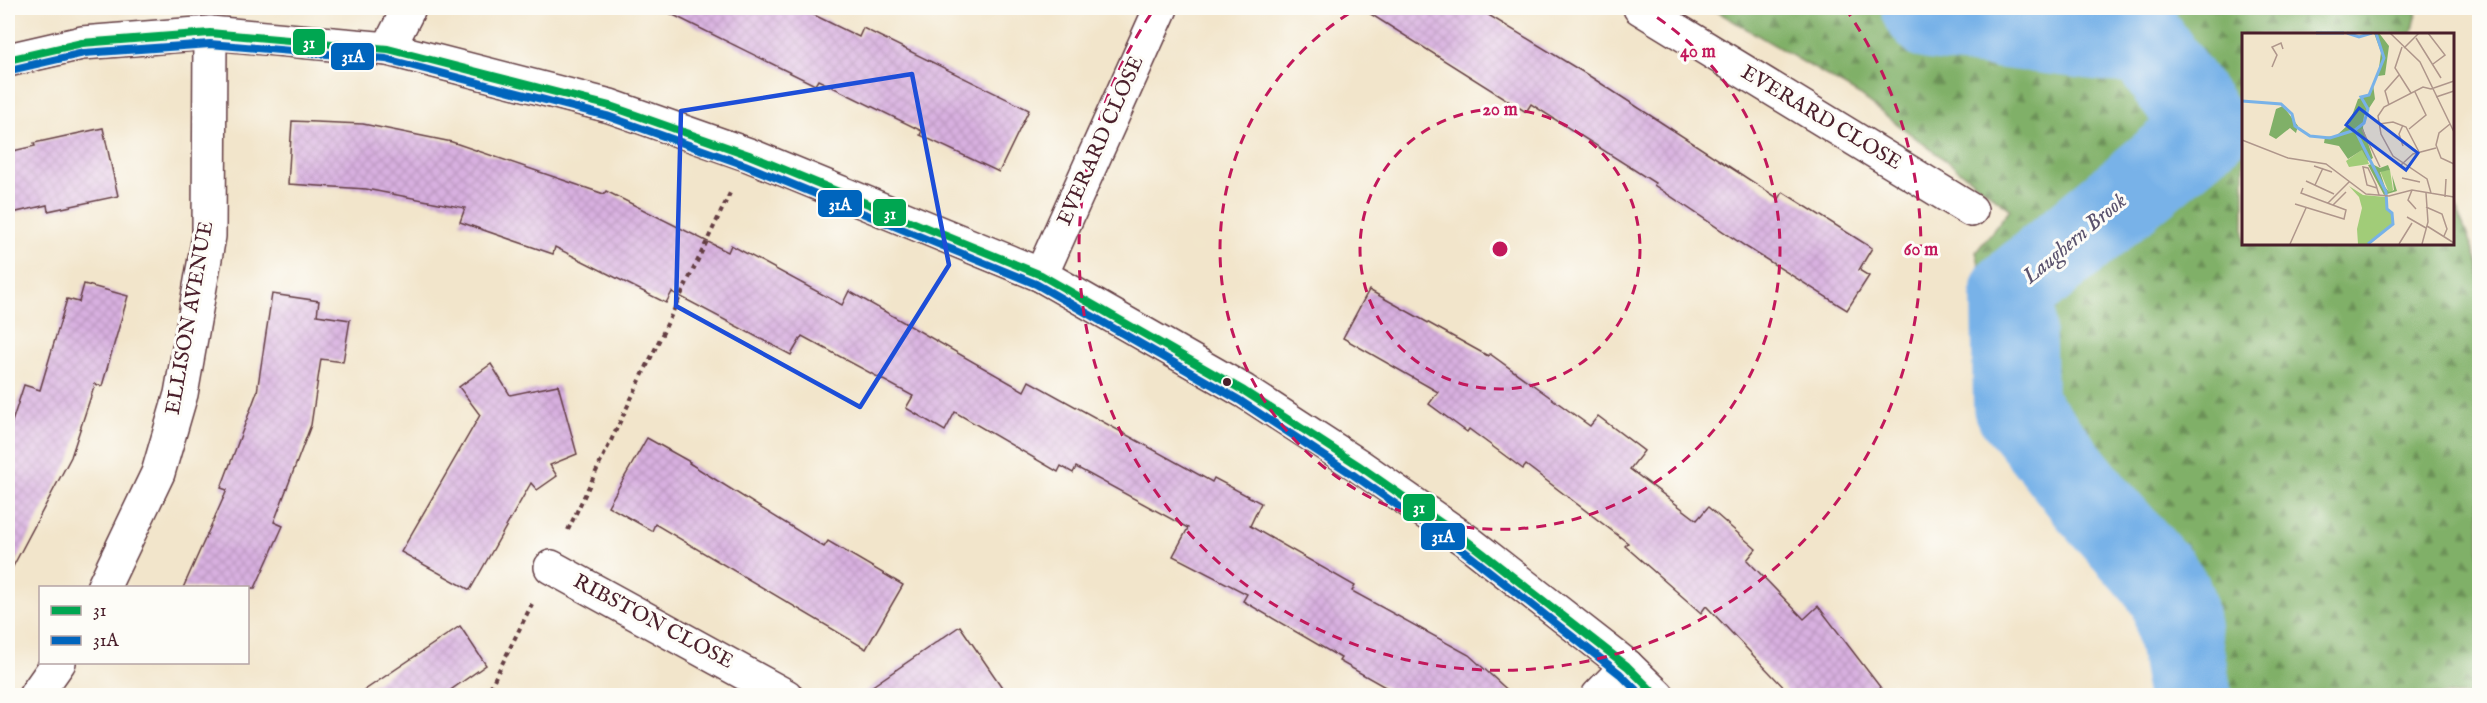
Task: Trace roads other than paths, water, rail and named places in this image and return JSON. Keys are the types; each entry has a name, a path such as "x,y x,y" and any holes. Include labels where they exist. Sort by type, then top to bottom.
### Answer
{"street":[{"path":"388,49 409,8"},
{"name":"EVERARD CLOSE","path":"1041,274 1161,8"},
{"name":"EVERARD CLOSE","path":"1640,8 1971,210"},
{"path":"8,60 82,43 210,33 388,49 610,106 749,155 1041,274 1244,391 1358,465 1467,541 1627,666 1658,696"},
{"name":"ELLISON AVENUE","path":"104,586 158,473 182,394 209,237 210,33"},
{"name":"RIBSTON CLOSE","path":"551,567 786,696"},
{"path":"35,696 58,664"},
{"path":"1598,696 1627,666"}],"waterway":[{"name":"Laughern Brook","path":"1923,8 1931,18 2146,44 2207,129 2013,291 2015,406 2093,504 2161,581 2173,601 2190,696"},
{"path":"2146,44 2172,8"}]}
